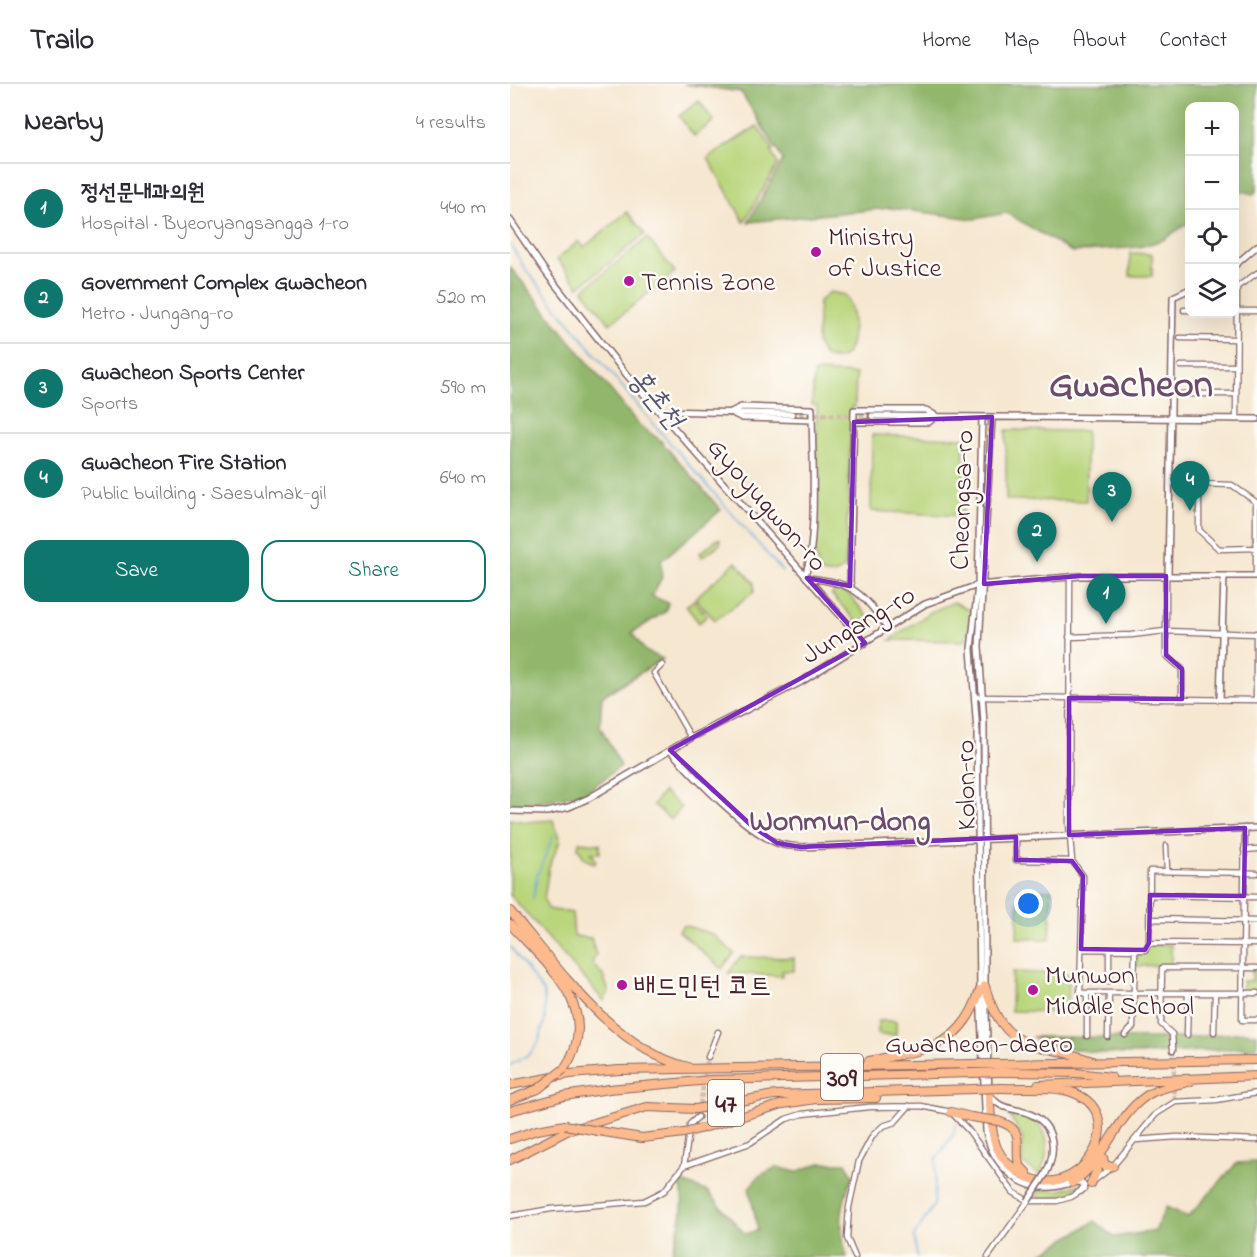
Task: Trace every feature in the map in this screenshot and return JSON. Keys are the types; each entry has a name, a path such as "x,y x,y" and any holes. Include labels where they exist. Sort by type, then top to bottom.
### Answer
{"highway":[{"name":"47","path":"510,910 602,1016 624,1036 645,1052 675,1064 701,1070"},
{"path":"510,924 555,974 574,1004 578,1038 564,1069 538,1089 510,1100"},
{"path":"983,988 991,1007 1014,1036 1042,1050 1096,1063"},
{"path":"851,1065 919,1052 944,1042 957,1033 967,1020 983,988"},
{"name":"Gwacheon-daero","path":"701,1070 972,1064 999,1068 1096,1063 1257,1060"},
{"name":"309","path":"510,1111 564,1095 711,1080 973,1073 999,1068 1077,1073 1134,1080"},
{"name":"47","path":"510,1085 570,1074 609,1071 701,1070"},
{"name":"Gwacheon-daero","path":"952,1091 1134,1080 1257,1076"},
{"path":"1072,1183 1084,1175 1103,1153 1139,1102 1151,1093 1204,1078"},
{"path":"989,1093 993,1132 1002,1157 1010,1166 1029,1178 1046,1178 1071,1176 1089,1161 1098,1144 1099,1120 1086,1100 1073,1093 1001,1088"},
{"path":"510,1139 537,1130 565,1125 642,1138 684,1133 765,1108 816,1099 934,1096 952,1091"},
{"name":"47","path":"510,1160 567,1131 647,1107 696,1108 774,1095 952,1091"},
{"path":"951,1112 1007,1124 1018,1138 1019,1165 1034,1176 1046,1178"},
{"path":"962,1122 971,1117"},
{"path":"1103,1153 1105,1166 1113,1166"},
{"path":"1091,1184 1103,1153"}],"street":[{"name":"Gyoyugwon-ro","path":"510,220 547,274 626,374 865,643"},
{"path":"1236,264 1257,246"},
{"path":"1239,286 1257,273"},
{"path":"1182,699 1182,669 1166,655 1165,631 1171,483 1173,297 1185,291"},
{"path":"1239,311 1257,311"},
{"path":"1236,318 1236,419"},
{"path":"1180,338 1236,339"},
{"path":"1180,366 1236,366"},
{"path":"1180,394 1235,394"},
{"path":"729,413 741,407 812,409 811,541 806,577 851,586 874,609 887,627"},
{"path":"851,586 855,410 926,410 936,416"},
{"path":"661,411 792,414"},
{"path":"729,413 742,418 812,420"},
{"path":"873,416 1257,419"},
{"path":"854,422 929,422 936,416"},
{"name":"Cheongsa-ro","path":"981,585 982,417"},
{"name":"Cheongsa-ro","path":"981,585 992,417"},
{"path":"1171,483 1232,484 1256,502 1256,576"},
{"path":"1199,483 1199,530 1219,549 1256,548"},
{"path":"1220,699 1224,576"},
{"name":"Jungang-ro","path":"510,811 547,812 569,807 691,738 801,682 925,604 981,585 1070,577 1256,576"},
{"path":"1070,577 1070,835 1072,861 1083,876 1080,993 1257,993"},
{"path":"981,585 971,649 975,697 977,839 989,1145 1003,1167 1024,1183 1053,1187 1072,1183 1084,1184 1081,1191"},
{"name":"Kolon-ro","path":"981,585 980,646 985,838 983,988"},
{"path":"975,697 1069,696 1257,700 1256,634 1165,631 1131,635 1069,637"},
{"path":"662,665 654,673 691,738"},
{"path":"670,750 734,812 777,843 801,847 1257,828"},
{"path":"1245,828 1242,1020 1257,1020"},
{"path":"1016,837 1016,860 1072,861"},
{"path":"1166,846 1167,871"},
{"path":"1244,850 1257,849"},
{"path":"1081,949 1145,950 1149,943 1150,871 1257,873"},
{"path":"1150,895 1257,897"},
{"path":"1150,919 1257,921"},
{"path":"1149,943 1257,944"},
{"path":"1109,950 1109,981"},
{"path":"1125,1035 1133,1027 1136,950"},
{"path":"1173,1050 1172,1034 1161,1024 1162,968 1257,968"},
{"path":"983,988 989,1093 997,1104 1029,1114 1047,1129 1054,1148 1046,1178 988,1257"},
{"path":"1087,993 1087,1036"},
{"path":"1108,1037 1109,993"},
{"path":"1187,1035 1188,993"},
{"path":"1214,1032 1215,993"},
{"path":"708,1057 718,1032"},
{"path":"684,1166 750,1143 786,1119 802,1114 909,1106 935,1107 951,1112 962,1122 999,1177 1013,1192 1028,1201 1057,1201 1081,1191 1113,1166 1156,1114 1175,1102 1216,1100 1257,1093"},
{"path":"855,1257 847,1238 849,1207 859,1161 873,1136 883,1126 895,1122 909,1106"},
{"path":"510,1216 551,1209 644,1202 664,1191 684,1166 690,1124 698,1118"},
{"path":"1135,1140 1177,1137 1257,1140"}],"highlighted area":[{"path":"992,417 984,584 1080,576 1166,576 1166,655 1182,669 1182,699 1069,698 1069,835 1245,828 1244,896 1150,895 1149,943 1145,950 1081,949 1083,876 1072,861 1016,860 1016,837 801,847 777,843 752,826 670,750 865,643 807,578 850,586 854,422"}],"green space":[{"path":"684,84 1257,84 1257,191 1253,194 1239,190 1239,102 1185,102 1185,225 1163,240 1139,247 1072,252 1007,213 974,219 890,208 748,222 783,160 741,92"},
{"path":"699,101 714,121 694,136 679,116"},
{"path":"757,126 773,149 771,152 778,164 744,222 708,158"},
{"name":"Tennis Zone","path":"627,212 645,234 579,287 557,259 579,241 584,247"},
{"name":"Tennis Zone","path":"647,238 675,272 610,324 583,290"},
{"path":"1130,253 1152,254 1152,276 1130,276"},
{"path":"510,267 639,425 660,440 721,510 661,561 662,577 652,596 668,603 666,611 632,633 645,651 663,659 602,696 600,726 621,766 585,793 525,804 510,802"},
{"path":"830,292 845,295 852,313 853,326 849,349 844,356 835,359 823,355 817,343 819,301"},
{"path":"814,372 856,374 855,407 851,407 846,565 837,573 829,574 819,570 815,552 817,406 812,405"},
{"path":"1006,430 1086,431 1086,501 1006,500"},
{"path":"872,435 964,438 963,516 871,511"},
{"path":"720,539 720,544 702,557 700,553"},
{"path":"736,562 754,583 754,592 715,620 695,598"},
{"path":"834,590 847,592 868,617 859,624 832,595"},
{"path":"694,600 707,616 699,623 686,606"},
{"path":"954,602 971,611 966,641 890,640 931,612"},
{"path":"663,792 681,807 671,820 653,805"},
{"path":"510,819 525,822 553,820 560,841 549,867 544,899 548,909 572,913 574,936 591,938 596,955 592,963 603,976 609,992 604,1001 510,895"},
{"path":"579,842 600,844 600,853 591,853 596,860 595,864 585,859 578,848"},
{"path":"1019,889 1052,890 1050,939 1017,938"},
{"path":"683,925 712,934 734,953 722,969 679,931"},
{"path":"1150,944 1171,945 1171,965 1136,966 1137,954 1144,952"},
{"path":"740,957 794,958 794,971 782,971 782,976 728,973"},
{"path":"1252,969 1257,969 1257,991 1243,991 1243,981 1252,981"},
{"path":"1012,972 1069,974 1068,1012 1011,1011"},
{"path":"878,1021 896,1021 896,1035 878,1035"},
{"path":"1244,1032 1257,1034 1257,1047 1172,1053 1115,1054 1059,1046 1032,1037 1184,1038"},
{"path":"1009,1114 1032,1120 1045,1134 1047,1153 1039,1175 1022,1163 1022,1137"},
{"path":"1257,1162 1257,1257 1036,1257 1095,1221 1114,1237 1155,1231 1166,1207 1188,1217 1237,1163"},
{"path":"820,1163 846,1163 853,1175 845,1196 842,1216 842,1235 847,1257 670,1257 682,1210 680,1181 708,1192 745,1234 758,1230 749,1188 759,1176 777,1167 796,1172"},
{"path":"1081,1184 1069,1194 1058,1197 1041,1200 1037,1195 1038,1191 1061,1190"}],"waterway":[{"name":"홍촌천","path":"510,244 526,270 644,413 782,571"},
{"path":"533,899 537,876 553,836"},
{"path":"510,946 544,993 545,1019 539,1041 530,1054 510,1065"},
{"path":"917,1257 914,1236 934,1205 936,1159 953,1135 956,1124"}],"tunnel":[{"path":"792,414 872,416"},
{"path":"1173,1050 1175,1102"},
{"path":"698,1117 708,1057"}],"place":[{"name":"Ministry of Justice","path":"816,252"},
{"name":"Tennis Zone","path":"629,281"},
{"name":"Gwacheon Fire Station","path":"1190,511"},
{"name":"Gwacheon Sports Center","path":"1112,522"},
{"name":"Government Complex Gwacheon","path":"1037,562"},
{"name":"정선문내과의원","path":"1106,624"},
{"name":"배드민턴 코트","path":"622,985"},
{"name":"Munwon Middle School","path":"1033,990"}],"district":[{"name":"Gwacheon","path":"1131,382"},
{"name":"Wonmun-dong","path":"840,820"}]}
